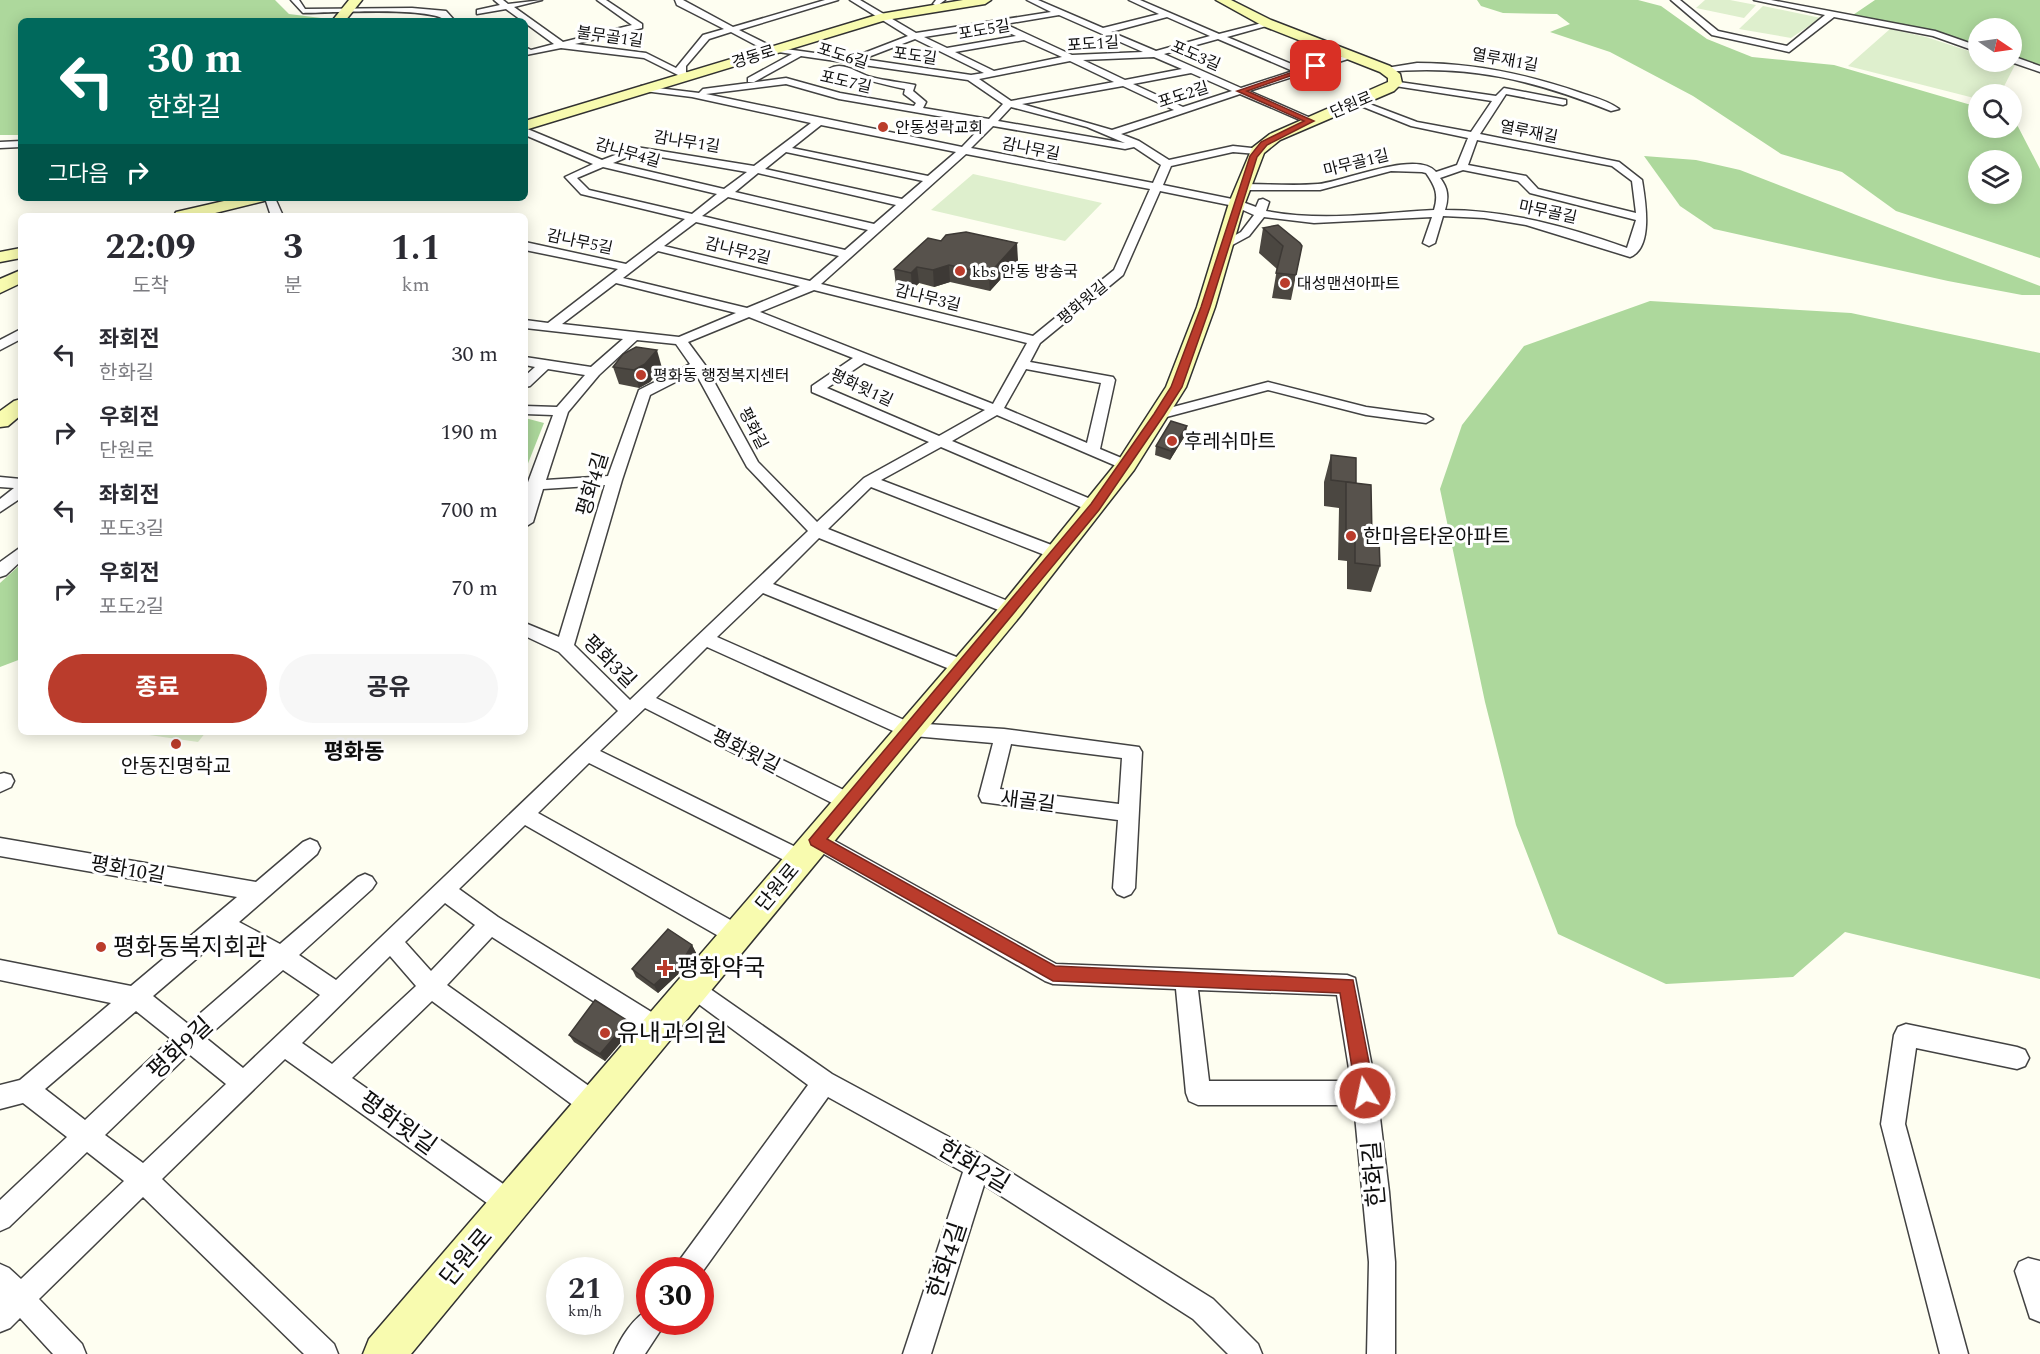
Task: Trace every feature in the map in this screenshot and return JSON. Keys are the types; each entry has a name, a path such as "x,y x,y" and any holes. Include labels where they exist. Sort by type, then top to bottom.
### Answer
{"street":[{"path":"295,0 303,11 341,16 412,10 443,13 448,18"},
{"path":"341,16 356,0"},
{"name":"불무골1길","path":"498,0 524,18"},
{"path":"487,18 480,12 538,0"},
{"name":"불무골1길","path":"561,45 639,26 601,0"},
{"name":"포도길","path":"679,0 680,3 730,30 770,48 797,55 851,60 971,78 1009,104 1070,118 1135,143 1167,164"},
{"path":"684,74 681,66 706,37 830,0"},
{"path":"854,0 883,15 915,36"},
{"name":"경동로","path":"528,120 883,15 939,2 963,0"},
{"name":"경동로","path":"883,15 985,0"},
{"name":"포도3길","path":"1031,0 1310,121"},
{"path":"1133,0 1300,71"},
{"name":"단원로","path":"384,1354 1012,609 1126,465 1176,387 1257,151 1275,137 1356,102 1390,76 1267,23 1222,0"},
{"path":"1675,0 1715,33 1789,49 1832,14"},
{"path":"1758,0 1935,34 1968,46"},
{"path":"412,10 439,2"},
{"name":"포도5길","path":"851,60 915,36 1060,13"},
{"name":"포도3길","path":"1103,31 1166,15"},
{"name":"불무골1길","path":"528,21 561,45 646,56 684,74"},
{"path":"995,22 1183,110"},
{"name":"포도1길","path":"971,78 1072,58 1155,54 1267,23"},
{"name":"포도5길","path":"915,36 946,51 1026,37"},
{"path":"528,52 561,45"},
{"path":"946,51 992,73"},
{"name":"포도6길","path":"663,92 756,79 797,55 817,66 851,71 872,80 912,87 907,92 913,95 912,98 921,102 917,110"},
{"name":"포도2길","path":"1109,134 1348,56"},
{"path":"2022,63 2040,69"},
{"name":"열루재1길","path":"1390,76 1421,64 1516,74 1550,83 1614,109"},
{"path":"804,119 830,102 872,80 888,66"},
{"path":"528,324 553,325 680,341 812,286 964,150 1009,104 1191,70"},
{"name":"경동로","path":"528,125 684,74"},
{"path":"1390,76 1498,99"},
{"name":"포도7길","path":"692,94 786,81 830,102 917,110 1125,146 1135,143"},
{"name":"감나무길","path":"644,88 692,94 804,119 1158,188 1240,195"},
{"path":"1462,167 1474,135 1504,91 1563,102"},
{"name":"열루재길","path":"1356,102 1415,124 1615,164 1637,180 1642,218 1641,237"},
{"name":"감나무2길","path":"553,325 819,122"},
{"name":"감나무4길","path":"528,132 603,164 726,193"},
{"path":"0,145 18,144"},
{"path":"784,149 931,180"},
{"path":"1158,188 1167,164 1233,149 1257,151"},
{"name":"감나무1길","path":"695,216 585,192 570,177 636,150 757,170"},
{"path":"1429,243 1443,199 1441,186 1434,176 1462,167 1522,178 1534,191 1642,218"},
{"name":"마무골1길","path":"1240,195 1263,189 1320,187 1398,168 1429,170 1434,176"},
{"path":"757,170 903,203"},
{"path":"1225,245 1246,234 1261,213 1263,189 1249,170"},
{"name":"평화윗길","path":"996,410 1035,341 1119,272 1158,188"},
{"path":"726,193 875,228"},
{"name":"마무골길","path":"1240,195 1248,211 1309,220 1437,212 1487,215 1580,235 1630,253 1641,237"},
{"path":"207,213 232,201"},
{"path":"207,213 272,201"},
{"path":"250,213 272,201"},
{"name":"감나무2길","path":"695,216 847,254"},
{"name":"감나무5길","path":"528,247 628,268"},
{"name":"감나무2길","path":"656,247 812,286"},
{"path":"0,257 18,254"},
{"path":"0,266 18,260"},
{"path":"0,266 16,272 12,280"},
{"path":"614,279 750,313"},
{"name":"감나무3길","path":"812,286 1035,341"},
{"name":"평화윗1길","path":"750,313 996,410"},
{"path":"0,346 18,335"},
{"path":"528,511 561,411 594,372 634,336"},
{"name":"평화길","path":"680,341 698,365 752,464 817,531"},
{"name":"평화윗1길","path":"863,357 816,389 939,441"},
{"path":"528,361 594,372"},
{"path":"528,380 545,364"},
{"path":"1020,364 1108,380 1092,452"},
{"name":"평화4길","path":"565,647 614,480 644,393 698,365"},
{"path":"1159,415 1268,386 1366,411 1426,419"},
{"path":"528,410 561,411"},
{"path":"0,1318 869,481 996,410 1126,465"},
{"path":"939,441 1095,507"},
{"path":"535,485 614,480"},
{"path":"869,481 1056,553"},
{"path":"0,482 18,483"},
{"path":"0,507 18,492"},
{"path":"817,531 1012,609"},
{"path":"0,571 18,555"},
{"path":"760,585 963,667"},
{"name":"평화3길","path":"528,630 565,647 636,705"},
{"path":"705,639 909,730 1004,736 1132,752 1124,888"},
{"name":"평화윗길","path":"636,705 849,802"},
{"name":"새골길","path":"1004,736 989,796 1128,813"},
{"path":"586,753 809,850"},
{"path":"524,813 736,935"},
{"name":"평화10길","path":"0,847 257,891"},
{"path":"0,1097 26,1090 137,998 220,923 310,848"},
{"name":"한화길","path":"809,850 1053,974 1347,985 1365,1093 1382,1264 1381,1354"},
{"name":"평화9길","path":"0,1218 189,1038 365,883"},
{"path":"444,890 490,924 658,1029"},
{"path":"220,923 281,956 337,993"},
{"path":"335,1078 431,987 490,924"},
{"path":"391,941 431,987 594,1105"},
{"path":"0,970 137,998 244,1083"},
{"path":"1186,980 1198,1093 1365,1093"},
{"name":"한화2길","path":"693,987 824,1082 976,1166 1203,1309 1248,1354"},
{"path":"1954,1354 1893,1124 1906,1035 2017,1058"},
{"name":"평화윗길","path":"284,1044 510,1204"},
{"path":"697,1257 824,1082"},
{"path":"26,1090 144,1180 324,1354"},
{"name":"한화4길","path":"917,1354 976,1166"},
{"path":"2040,1274 2028,1271 2040,1308"},
{"path":"0,1277 72,1354"},
{"path":"628,1354 642,1335"}],"green space":[{"path":"0,0 275,0 289,14 321,18 18,18 18,135 0,135"},
{"path":"1477,0 1638,0 1661,6 1707,39 1752,57 1834,65 1968,104 1968,138 2022,138 2022,134 2040,169 2040,258 1896,211 1842,172 1781,154 1693,96 1610,52 1550,32 1570,24 1557,14 1503,13 1481,6"},
{"path":"1705,0 1730,0 1756,5 1744,18 1696,8"},
{"path":"1875,0 2040,0 2040,67 2022,61 2022,18 1968,18 1968,44 1940,34 1850,17"},
{"path":"1763,6 1821,18 1791,38 1739,29"},
{"path":"1890,29 1926,37 1968,51 1968,72 2011,72 2005,84 1968,84 1968,96 1848,66"},
{"path":"1644,156 1696,160 1740,170 2040,286 2040,295 2022,295 1948,281 1714,229 1680,206"},
{"path":"973,174 1102,203 1065,241 931,210"},
{"path":"1650,301 1851,313 2040,353 2040,979 1845,932 1793,977 1666,984 1558,934 1516,825 1485,702 1440,489 1462,425 1524,346"},
{"path":"528,419 544,423 528,463"},
{"path":"18,567 18,660 0,667 0,583"},
{"path":"149,735 204,735 198,742"}],"building":[{"path":"1278,225 1302,246 1296,275 1276,273 1283,246 1263,228"},
{"path":"966,232 1017,243 989,274 949,265 933,270 917,267 911,273 894,269 928,238 941,241 946,235"},
{"path":"636,347 657,350 645,364 634,370 613,367 623,354"},
{"path":"1171,421 1187,426 1171,451 1156,446"},
{"path":"1331,455 1356,458 1356,483 1331,480"},
{"path":"1346,482 1371,485 1372,537 1379,538 1380,566 1355,563 1355,535 1346,534"},
{"name":"평화약국","path":"668,929 692,945 685,957 654,985 632,969"},
{"name":"유내과의원","path":"595,1000 628,1021 600,1054 569,1035"}],"place":[{"name":"안동성락교회","path":"883,127"},
{"name":"kbs 안동 방송국","path":"960,271"},
{"name":"대성맨션아파트","path":"1285,283"},
{"name":"평화동 행정복지센터","path":"641,375"},
{"name":"후레쉬마트","path":"1172,441"},
{"name":"한마음타운아파트","path":"1351,536"},
{"name":"안동진명학교","path":"176,744"},
{"name":"평화동복지회관","path":"101,947"},
{"name":"평화약국","path":"665,968"},
{"name":"유내과의원","path":"605,1033"}],"district":[{"name":"평화동","path":"354,751"}],"route":[{"path":"1316,66 1240,91 1310,121 1275,137 1264,144 1254,156 1237,203 1206,307 1176,387 1159,415 1095,507 817,840 1053,974 1347,985 1365,1093"}]}
